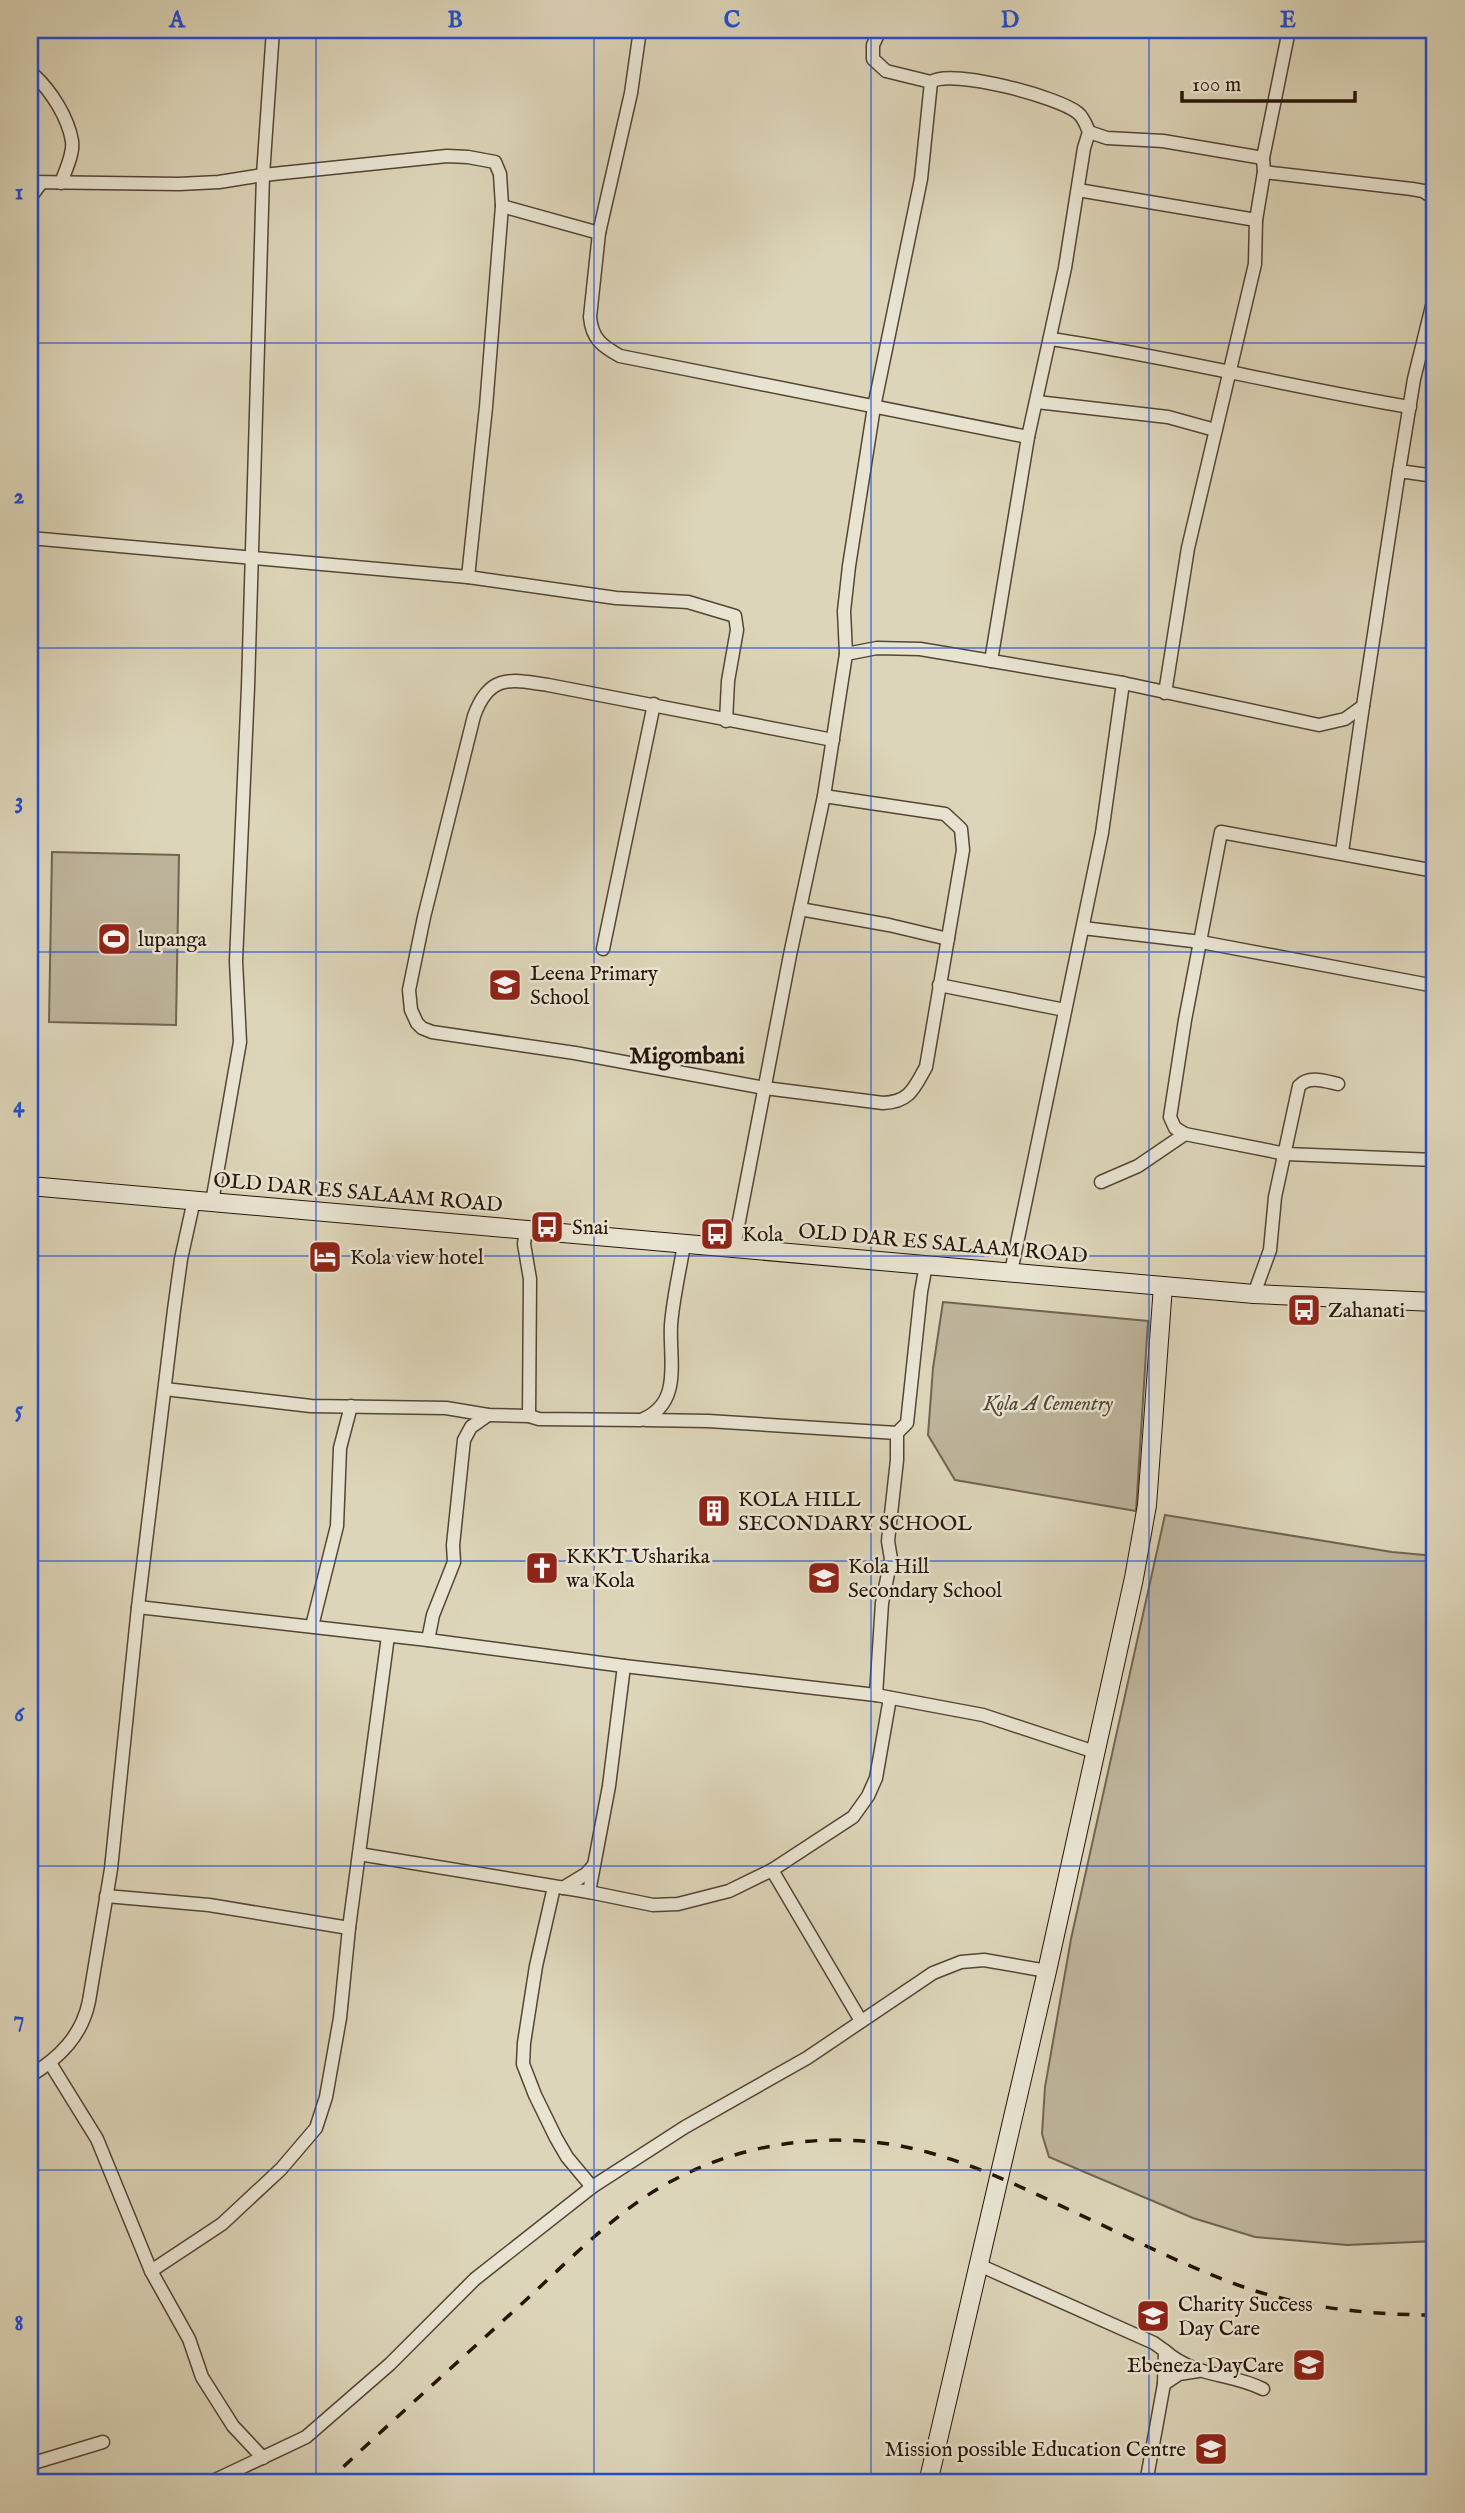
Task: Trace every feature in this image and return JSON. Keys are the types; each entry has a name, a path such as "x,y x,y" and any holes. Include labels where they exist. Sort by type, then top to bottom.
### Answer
{"main road":[{"name":"OLD DAR ES SALAAM ROAD","path":"30,1186 1254,1294 1435,1302"},
{"path":"928,2483 1047,1971 1134,1578 1147,1505 1163,1286"}],"street":[{"path":"30,2076 51,2063 66,2048 86,2017 111,1869 154,1464 166,1389 181,1259 203,1201 240,1042 236,961 248,687 263,175 274,30"},
{"path":"640,30 631,93 599,233 590,317 591,330 603,346 620,356 1028,437"},
{"path":"880,30 873,45 873,59 876,65 890,72 931,82 937,78 954,78 1028,92 1078,113 1089,132 1051,339 1028,437 990,661"},
{"path":"1165,693 1188,548 1255,264 1256,220 1264,172 1263,158 1289,30"},
{"path":"34,75 55,97 72,141 61,183"},
{"path":"734,1247 824,796 846,653 844,611 849,566 874,407 921,179 931,82"},
{"path":"1089,132 1107,138 1163,141 1263,158"},
{"path":"30,198 36,182 205,183 425,158 468,157 495,162 502,206 486,407 468,577"},
{"path":"1264,172 1412,189 1423,191 1435,199"},
{"path":"1078,190 1256,220"},
{"path":"502,206 599,233"},
{"path":"1342,852 1399,471 1418,360 1434,304 1435,289"},
{"path":"1051,339 1130,351 1338,395 1410,407"},
{"path":"1037,402 1168,417 1215,430"},
{"path":"1399,471 1435,476"},
{"path":"30,537 468,577 616,598 688,603 735,616 737,630 727,681 726,721"},
{"path":"846,653 877,648 920,649 1123,683 1319,725 1345,719 1363,706"},
{"path":"824,796 944,814 961,829 962,850 926,1067 911,1093 899,1103 765,1088 575,1053 432,1032 419,1026 411,1010 409,990 424,917 474,716 480,699 493,685 525,681 833,740"},
{"path":"1011,1272 1102,833 1123,683"},
{"path":"604,949 654,704"},
{"path":"1435,871 1221,832 1185,1020 1170,1117 1175,1128 1185,1134 1286,1154 1435,1160"},
{"path":"800,909 948,939"},
{"path":"1083,928 1201,942 1435,984"},
{"path":"939,985 1065,1010"},
{"path":"1254,1294 1270,1250 1275,1197 1299,1086 1303,1082 1320,1080 1338,1084"},
{"path":"1101,1182 1138,1166 1185,1134"},
{"path":"526,1229 524,1244 530,1279 529,1416"},
{"path":"641,1420 662,1407 673,1377 671,1325 684,1244"},
{"path":"876,1695 882,1603 891,1559 888,1541 897,1460 897,1433 906,1423 920,1292 926,1265"},
{"path":"166,1389 312,1406 446,1408 539,1419 708,1422 897,1433"},
{"path":"312,1626 337,1526 340,1448 351,1406"},
{"path":"428,1640 433,1615 454,1562 453,1545 464,1440 471,1427 488,1415"},
{"path":"138,1607 876,1695 983,1715 1095,1752"},
{"path":"151,2271 222,2224 281,2169 316,2128 326,2097 336,2039 388,1636"},
{"path":"589,1892 609,1786 624,1666"},
{"path":"359,1854 653,1905 678,1904 729,1891 772,1870 853,1817 868,1796 876,1778 890,1698"},
{"path":"592,2188 567,2157 535,2095 523,2064 536,1966 559,1888 586,1874 595,1865"},
{"path":"772,1870 861,2021"},
{"path":"106,1896 209,1905 349,1928"},
{"path":"209,2483 306,2437 390,2364 475,2279 592,2188 675,2134 807,2058 933,1973 961,1962 984,1960 1047,1971"},
{"path":"51,2063 97,2139 151,2271 189,2339 202,2377 233,2426 263,2458"},
{"path":"979,2265 1154,2343 1174,2359 1199,2371 1254,2384 1263,2389"},
{"path":"1146,2483 1164,2384 1165,2351"},
{"path":"1164,2384 1179,2374 1199,2371"},
{"path":"30,2464 103,2442"}],"green space":[{"name":"lupanga","path":"52,852 179,855 176,1025 49,1022"},
{"name":"Kola A Cementry","path":"943,1302 1148,1321 1136,1511 955,1480 928,1435 933,1368"},
{"path":"1165,1515 1392,1552 1435,1556 1435,2241 1347,2245 1255,2237 1193,2218 1049,2157 1042,2134 1045,2087 1071,1939"}],"railway":[{"path":"326,2483 583,2247 627,2210 674,2180 708,2164 779,2145 854,2141 891,2144 927,2152 1002,2179 1190,2266 1254,2291 1331,2308 1435,2315"}],"place":[{"name":"lupanga","path":"114,939"},
{"name":"Leena Primary School","path":"505,985"},
{"name":"Snai","path":"547,1227"},
{"name":"Kola","path":"717,1234"},
{"name":"Kola view hotel","path":"325,1257"},
{"name":"Zahanati","path":"1304,1310"},
{"name":"KOLA HILL SECONDARY SCHOOL","path":"714,1511"},
{"name":"KKKT Usharika wa Kola","path":"542,1568"},
{"name":"Kola Hill Secondary School","path":"824,1578"},
{"name":"Charity Success Day Care","path":"1153,2316"},
{"name":"Ebeneza DayCare","path":"1309,2365"},
{"name":"Mission possible Education Centre","path":"1211,2449"}],"district":[{"name":"Migombani","path":"687,1055"}]}
